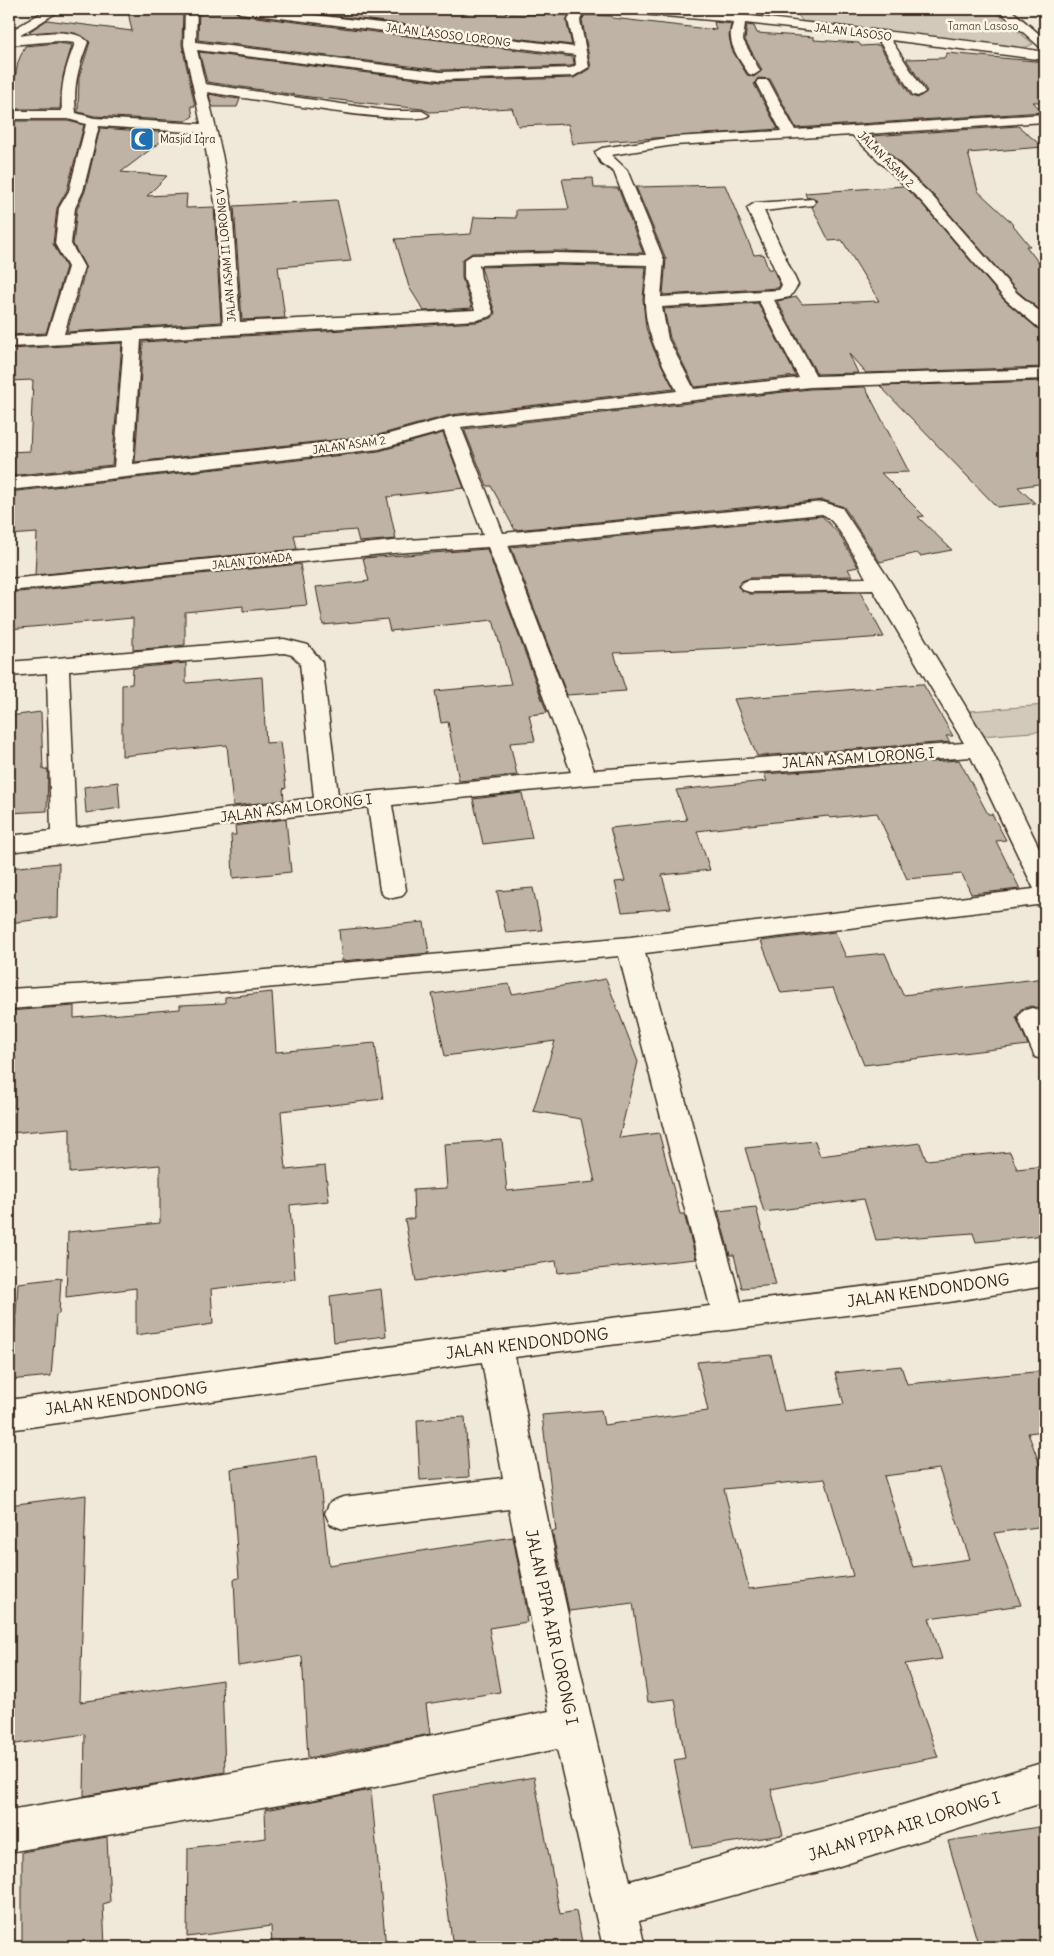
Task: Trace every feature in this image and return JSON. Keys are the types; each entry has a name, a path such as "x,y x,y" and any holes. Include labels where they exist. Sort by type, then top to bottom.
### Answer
{"street":[{"path":"9,39 56,9"},
{"name":"JALAN ASAM II LORONG V","path":"9,342 232,328 224,208 215,154 190,45 191,9"},
{"name":"JALAN LASOSO LORONG","path":"240,9 292,12 581,52"},
{"path":"190,45 441,76 574,72 583,67 574,20 580,9"},
{"name":"JALAN LASOSO","path":"630,9 768,22 1002,49 1045,56"},
{"path":"1003,9 1045,46"},
{"path":"768,22 797,12"},
{"path":"741,20 736,28 735,42 754,71"},
{"path":"882,36 918,92"},
{"path":"9,39 61,37 79,39 82,42 69,76 67,92 69,115"},
{"path":"763,83 791,136"},
{"path":"200,87 389,115 422,115"},
{"path":"9,115 69,115 93,122 209,129"},
{"name":"JALAN ASAM 2","path":"855,131 1045,118"},
{"path":"54,339 76,267 63,244 68,208 84,166 93,122"},
{"path":"688,395 666,355 655,324 653,302 656,260 620,170 606,160 602,152 674,141 855,131"},
{"name":"JALAN ASAM 2","path":"855,131 928,200 1011,296 1045,324"},
{"path":"653,302 784,294 790,285 755,208 808,202"},
{"path":"232,328 481,314 485,312 470,266 472,260 555,258 656,260"},
{"path":"764,296 810,382"},
{"path":"123,472 133,335"},
{"name":"JALAN ASAM 2","path":"9,484 379,442 450,423 810,382 1045,374"},
{"path":"450,423 585,778"},
{"name":"JALAN TOMADA","path":"9,585 393,547 496,540 824,508 835,512 846,525 979,748"},
{"path":"750,586 811,583 881,584"},
{"path":"9,669 284,646 300,650 311,662 327,804"},
{"path":"58,665 64,836"},
{"path":"979,748 1045,886"},
{"name":"JALAN ASAM LORONG I","path":"9,844 327,804 585,778 979,748"},
{"path":"380,799 393,890"},
{"path":"9,999 155,989 630,946 1045,896"},
{"path":"630,946 729,1317"},
{"path":"1032,1018 1045,1050"},
{"name":"JALAN KENDONDONG","path":"9,1415 496,1346 949,1290 1045,1273"},
{"name":"JALAN PIPA AIR LORONG I","path":"496,1346 523,1491 572,1726 616,1906 624,1947"},
{"path":"343,1513 523,1491"},
{"path":"9,1831 332,1776 572,1726"},
{"name":"JALAN PIPA AIR LORONG I","path":"616,1906 833,1848 1045,1782"}],"green space":[{"name":"Taman Lasoso","path":"808,9 992,9 1033,44 1027,47 1015,48 804,23 797,14"},
{"path":"1045,705 1045,731 981,736 970,711"}],"building":[{"path":"143,9 183,9 182,45 195,106 191,106 193,116 186,121 94,116 78,112 79,77 90,42 75,33 55,31 30,33 30,31 47,20 132,31 128,12 144,11"},
{"path":"199,9 232,9 240,15 573,57 574,64 570,66 441,70 198,40"},
{"path":"279,9 512,9 505,14 569,15 566,20 572,45"},
{"path":"585,15 612,16 612,18 716,30 714,22 731,24 729,36 732,50 747,75 754,77 762,70 745,40 747,25 754,26 757,33 814,37 814,40 859,43 861,46 879,45 911,96 918,98 927,91 906,59 944,58 947,53 1045,62 1045,102 1033,102 1043,112 796,128 770,79 758,78 754,84 778,129 573,144 568,124 518,126 512,108 430,112 422,109 310,97 207,82 199,52 441,82 574,78 591,68 582,20"},
{"path":"58,43 72,45 63,76 60,109 9,109 18,62 25,46"},
{"path":"209,94 240,99 237,107 212,107"},
{"path":"9,121 68,121 84,125 67,190 57,208 53,244 66,267 46,333 9,335 9,215 11,203 9,203"},
{"path":"1018,126 1043,147 968,153 978,191 1009,220 1030,246 1026,246 1045,271 1045,314 1018,292 934,196 872,136"},
{"path":"100,128 172,133 121,172 167,176 147,196 187,194 186,208 214,207 221,322 67,332 86,268 73,244 77,209 85,191"},
{"path":"593,178 594,188 618,188 643,253 555,251 472,253 462,260 462,278 472,308 424,311 409,287 395,239 471,234 474,217 516,218 516,210 569,209 562,179"},
{"path":"725,185 754,255 763,254 768,269 773,269 780,285 778,288 663,295 666,259 636,187"},
{"path":"903,186 922,204 1004,300 1038,329 1045,331 1045,367 866,373 849,354 858,373 817,374 777,301 797,297 802,304 879,301 842,240 829,241 812,207 817,201 813,197 807,198 805,193"},
{"path":"337,200 351,261 278,267 285,318 242,320 234,206"},
{"path":"555,265 646,267 643,299 646,328 654,350 674,389 450,415 378,435 135,462 143,342 477,322 492,318 495,313 481,267"},
{"path":"758,303 796,376 695,387 670,338 664,309"},
{"path":"122,343 112,465 9,476 9,452 30,451 33,380 9,381 9,349"},
{"path":"1045,381 1045,483 1018,487 1035,503 997,507 880,386"},
{"path":"865,387 909,472 881,473 924,516 918,517 952,550 920,556 917,553 880,562 844,507 823,500 515,530 491,486 487,486 464,429 810,389"},
{"path":"443,433 464,488 387,497 396,539 359,542 356,530 294,535 297,549 35,575 37,533 9,535 9,492 379,451"},
{"path":"822,516 839,534 858,567 848,569 852,576 750,578 742,581 738,587 750,594 860,592 884,637 726,648 614,653 626,691 567,695 511,547"},
{"path":"487,549 547,713 529,715 535,741 510,743 517,775 459,781 448,722 441,723 435,691 511,684 493,620 390,631 387,619 323,625 316,587 369,581 363,558"},
{"path":"300,564 307,605 243,611 243,606 185,612 185,645 133,650 133,618 9,629 9,593"},
{"path":"186,663 186,683 262,677 266,743 280,742 286,788 283,789 284,800 233,806 227,745 122,756 122,685 132,684 133,668"},
{"path":"923,684 953,736 946,736 950,742 757,756 734,699"},
{"path":"41,712 43,770 48,769 47,811 9,813 9,716"},
{"path":"959,760 988,814 992,814 1006,840 996,841 1020,889 971,894 962,874 907,879 877,813 830,818 828,816 697,831 710,870 662,875 671,908 622,912 615,882 625,881 610,828 687,820 676,790 767,781 764,774"},
{"path":"118,782 120,808 86,813 84,787"},
{"path":"522,793 532,838 483,844 473,799"},
{"path":"286,819 291,872 233,878 231,835 236,835 235,826"},
{"path":"59,863 58,917 9,923 9,868"},
{"path":"533,888 542,930 506,933 497,891"},
{"path":"424,922 429,953 342,961 339,930"},
{"path":"835,932 846,957 885,953 903,995 1045,978 1045,1013 1043,1009 1031,1006 1021,1009 1016,1017 1028,1045 864,1065 833,988 781,993 761,941"},
{"path":"606,979 638,1062 619,1138 659,1133 680,1214 684,1214 696,1259 558,1273 556,1261 416,1281 405,1220 414,1218 413,1190 447,1188 444,1144 502,1140 507,1191 595,1182 581,1119 533,1111 555,1041 445,1056 432,994 509,984 512,994"},
{"path":"272,992 276,1052 375,1043 383,1099 281,1111 286,1170 325,1166 329,1201 290,1205 295,1279 211,1289 213,1324 136,1335 136,1288 66,1297 68,1232 160,1223 160,1165 70,1173 70,1128 9,1133 9,1011 74,1006 74,1018 180,1009 180,1005 225,1003 225,997"},
{"path":"815,1141 820,1156 920,1143 926,1160 1010,1152 1017,1169 1045,1166 1045,1235 976,1242 973,1233 876,1240 864,1199 764,1212 745,1148"},
{"path":"756,1207 776,1285 742,1288 734,1255 730,1255 718,1211"},
{"path":"61,1278 59,1314 56,1315 51,1376 9,1380 10,1330 15,1329 18,1283"},
{"path":"381,1289 386,1336 334,1342 330,1296"},
{"path":"771,1355 784,1411 844,1404 835,1373 901,1366 907,1384 1045,1371 1045,1431 1028,1433 1045,1478 1045,1526 994,1533 1021,1605 929,1618 942,1659 905,1664 938,1757 771,1789 783,1835 692,1848 674,1760 685,1758 675,1699 648,1702 633,1603 569,1611 552,1531 556,1531 542,1415 601,1410 604,1425 708,1411 697,1362","holes":["939,1469 970,1559 913,1567 884,1476","825,1479 853,1576 749,1589 724,1489"]},
{"path":"465,1417 469,1477 420,1480 417,1420"},
{"path":"317,1456 329,1565 513,1537 528,1616 526,1617 527,1622 489,1628 500,1692 426,1704 430,1734 308,1758 302,1656 238,1666 234,1579 239,1578 231,1469"},
{"path":"86,1495 80,1702 222,1680 225,1772 84,1796 85,1734 9,1745 9,1505"},
{"path":"534,1777 560,1914 576,1911 583,1947 453,1947 432,1795"},
{"path":"371,1790 386,1947 272,1947 271,1926 187,1937 188,1848 266,1838 265,1810"},
{"path":"1045,1826 1045,1947 979,1947 948,1841"},
{"path":"107,1837 110,1902 103,1904 105,1947 22,1947 22,1852"}],"place":[{"name":"Masjid Iqra","path":"142,139"}]}
